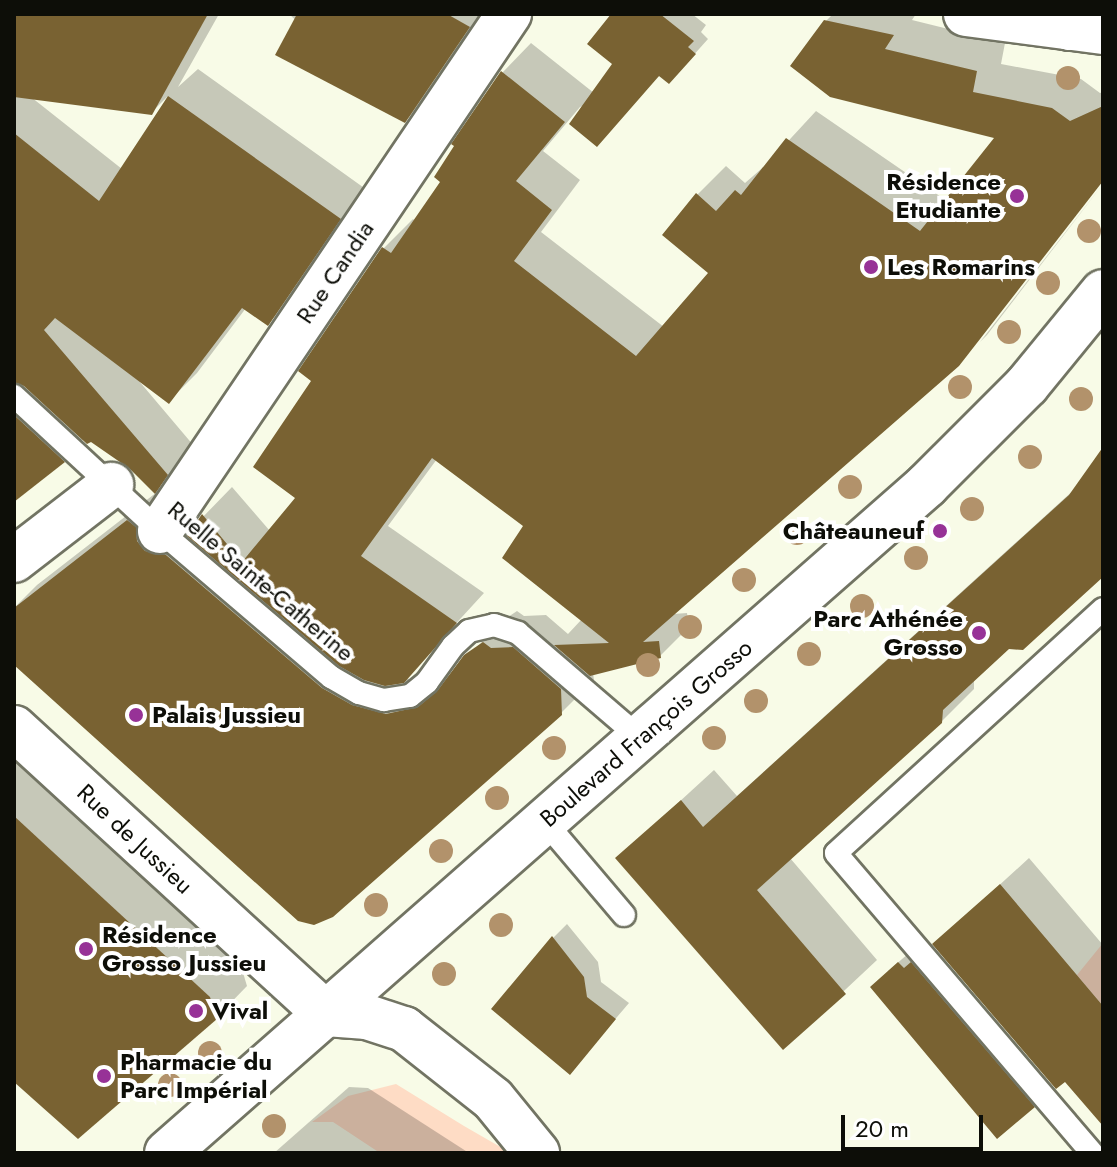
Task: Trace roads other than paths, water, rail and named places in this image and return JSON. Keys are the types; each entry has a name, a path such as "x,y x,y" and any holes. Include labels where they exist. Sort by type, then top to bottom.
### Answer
{"street":[{"name":"Rue Candia","path":"160,531 509,14"},
{"path":"966,14 1073,25"},
{"name":"Boulevard François Grosso","path":"167,1153 938,474 1027,385 1103,292"},
{"path":"14,560 111,485"},
{"name":"Rue de Jussieu","path":"14,728 326,1014"},
{"path":"326,1014 367,1017 404,1029 493,1099 537,1153"}],"lane":[{"name":"Ruelle Sainte-Catherine","path":"14,396 160,531 331,677 359,693 384,700 410,696 427,682 469,631 494,625 518,633 640,738"},
{"path":"1092,1153 836,853 1103,609"},
{"path":"545,822 624,915"}],"place":[{"name":"Résidence Etudiante","path":"1017,196"},
{"name":"Les Romarins","path":"871,267"},
{"name":"Châteauneuf","path":"940,531"},
{"name":"Parc Athénée Grosso","path":"979,633"},
{"name":"Palais Jussieu","path":"136,715"},
{"name":"Résidence Grosso Jussieu","path":"86,949"},
{"name":"Vival","path":"196,1011"},
{"name":"Pharmacie du Parc Impérial","path":"104,1076"}]}
